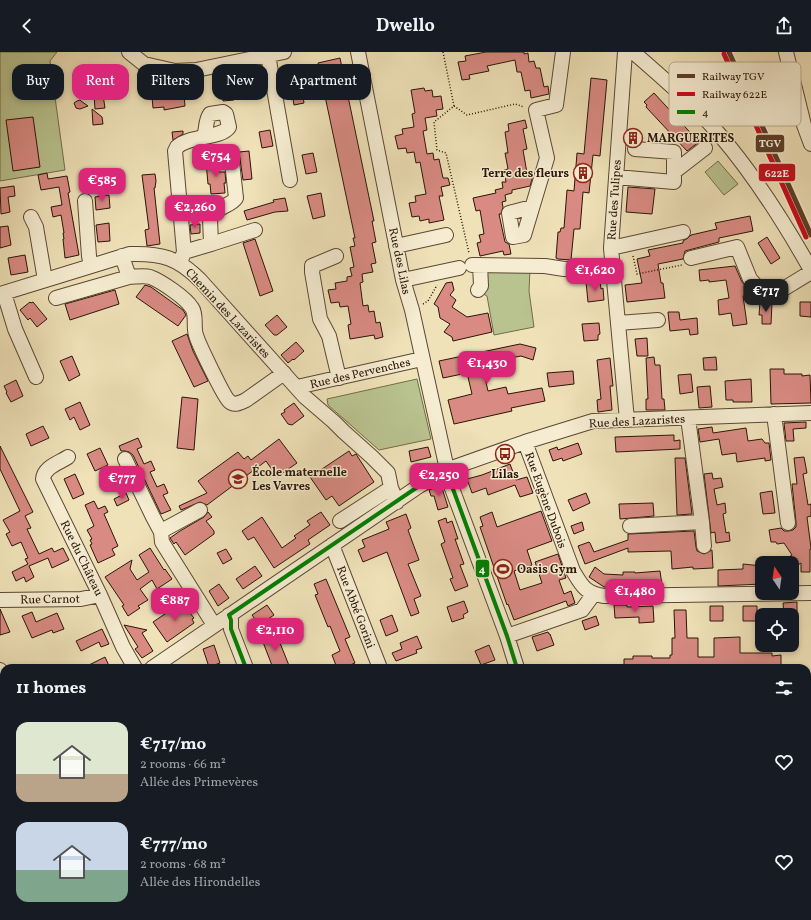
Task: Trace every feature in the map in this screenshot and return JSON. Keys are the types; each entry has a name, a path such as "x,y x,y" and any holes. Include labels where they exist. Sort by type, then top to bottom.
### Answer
{"street":[{"path":"129,52 144,64 174,71 196,70 284,52"},
{"name":"Rue des Lilas","path":"358,52 403,280 412,310 446,470 517,664"},
{"path":"532,207 547,158 536,110 556,105 563,52"},
{"name":"Rue des Tulipes","path":"625,52 611,248 627,420"},
{"path":"633,52 669,83"},
{"path":"786,52 789,62"},
{"path":"268,55 290,180"},
{"path":"801,103 811,144"},
{"path":"691,258 737,247 750,279 759,288 774,292 785,288 811,271 791,234 757,183 710,126"},
{"path":"204,136 179,145 175,151 182,257 211,244 255,230"},
{"path":"674,172 705,148"},
{"path":"616,177 674,182 674,152 635,149"},
{"path":"211,244 210,218 217,211 234,201 236,198 231,153"},
{"path":"85,201 91,266"},
{"path":"31,217 36,228 45,280"},
{"path":"611,248 683,232"},
{"path":"396,246 446,234"},
{"name":"Chemin des Lazaristes","path":"2,293 130,254 148,253 163,256 182,257 190,270 305,397 388,473 391,488 397,502"},
{"path":"122,256 129,277"},
{"path":"336,256 312,266 312,272 320,319 329,336 339,378"},
{"path":"471,266 481,286 478,290"},
{"path":"403,280 471,266 545,266 564,269 613,268"},
{"path":"56,298 129,277 150,277 178,293 194,311 196,335 221,389 229,402 234,404 239,403 284,373"},
{"path":"2,293 15,329 36,377"},
{"path":"618,324 658,320"},
{"name":"Rue des Pervenches","path":"297,387 422,359"},
{"name":"Rue des Lazaristes","path":"158,664 214,624 397,502 418,486 446,470 525,442 593,421 811,413"},
{"path":"774,414 788,524"},
{"path":"688,418 704,546"},
{"name":"Rue Eugène Dubois","path":"525,442 573,571 583,588 593,595"},
{"name":"Rue du Château","path":"68,457 47,469 43,479 100,595 123,647 133,664"},
{"path":"125,459 161,532 162,542 214,624"},
{"path":"340,521 391,488"},
{"path":"161,532 200,510"},
{"path":"630,526 702,522"},
{"name":"Rue Abbé Gorini","path":"332,545 378,664"},
{"path":"507,636 582,610 593,595 811,593"},
{"name":"Rue Carnot","path":"0,600 81,599 100,595"},
{"path":"229,615 234,635 245,664"}],"path":[{"path":"443,52 454,106 467,115 515,104 536,110"},
{"path":"454,106 434,122 436,150 446,153 471,266"},
{"path":"630,244 637,274 682,265 691,258"},
{"path":"412,310 428,301 437,286 438,274"}],"green space":[{"path":"0,52 57,52 50,61 50,64 12,64 12,100 55,100 65,170 0,181"},
{"path":"718,161 738,184 724,195 705,172"},
{"path":"482,268 530,269 529,291 534,327 494,335 487,296 480,292"},
{"path":"417,379 431,439 379,450 328,405 327,399"}],"building":[{"path":"486,52 528,53 529,62 534,61 536,68 540,68 544,87 548,86 549,94 531,98 530,90 525,91 521,72 517,72 515,60 487,66 489,71 469,75 470,79 462,80 458,62 466,61 465,56"},
{"path":"340,58 341,64 318,64"},
{"name":"Terre des fleurs","path":"591,78 607,80 600,156 593,155 589,193 583,192 580,229 574,229 571,260 558,259 556,258 558,232 560,232 561,228 564,228 567,190 574,191 577,153 584,154"},
{"path":"424,88 425,91 432,90 433,97 441,96 443,109 436,110 437,116 425,118 427,130 423,131 427,154 433,153 434,160 439,159 443,178 448,178 450,185 441,187 443,196 439,196 444,220 429,223 429,219 420,221 419,216 412,217 409,203 416,202 415,196 426,194 420,162 416,163 414,152 407,153 406,148 398,149 395,136 403,134 402,129 414,127 412,114 415,113 411,90"},
{"path":"654,93 669,109 669,126 684,126 699,142 687,151 646,107 647,105 644,102"},
{"path":"80,100 88,106 80,109 76,108 74,103"},
{"path":"94,100 104,100 105,108 95,109"},
{"path":"152,100 184,100 185,106 164,110 164,107 153,108"},
{"path":"293,100 304,100 304,103 294,105"},
{"path":"326,100 349,100 374,221 372,221 376,242 372,243 376,263 371,264 373,272 362,274 363,282 360,283 363,306 368,305 369,312 374,311 376,323 380,322 383,337 375,339 374,335 350,339 348,325 351,324 348,306 340,307 339,302 331,303 328,290 336,289 335,283 347,281 347,277 352,276 350,268 354,267 350,247 355,246 353,238 355,238"},
{"path":"92,109 102,117 103,124 93,125"},
{"path":"33,117 40,167 13,171 6,120"},
{"path":"525,120 527,128 523,129 527,149 523,150 527,173 532,172 533,176 530,186 512,190 512,193 505,195 506,201 502,202 503,207 501,214 499,214 505,242 509,244 511,254 504,255 503,251 480,256 477,243 481,242 479,235 484,234 480,210 476,211 473,198 496,193 495,190 503,188 502,182 506,182 504,170 508,169 505,153 508,153 505,132 509,131 508,124"},
{"path":"270,130 273,146 262,148 259,132"},
{"path":"183,131 183,134 173,140 172,132"},
{"path":"249,151 252,179 243,180 239,152"},
{"path":"313,153 317,172 306,174 302,155"},
{"path":"218,161 219,172 225,172 225,193 211,194 210,184 208,184 206,162"},
{"path":"47,173 48,179 67,176 70,192 68,193 79,255 65,258 63,239 64,233 61,215 53,217 51,207 62,205 59,187 41,190 38,175"},
{"path":"155,174 156,181 154,188 160,244 147,246 145,230 149,229 142,175"},
{"path":"14,186 15,196 8,197 10,212 1,214 0,188"},
{"path":"628,187 655,189 652,214 626,212"},
{"path":"321,193 325,216 313,219 307,196"},
{"path":"109,195 110,208 96,210 95,197"},
{"path":"285,198 288,211 275,212 247,220 244,211 274,202 273,200"},
{"path":"750,216 753,231 719,238 719,242 685,251 683,259 658,264 665,298 627,302 625,285 642,283 637,259 650,256 648,250 683,243 683,241 691,235 717,229 715,223"},
{"path":"109,223 110,241 98,242 96,225"},
{"path":"200,224 200,233 191,234 190,225"},
{"path":"8,226 11,245 0,248 0,227"},
{"path":"767,237 780,258 771,264 758,243"},
{"path":"255,239 273,291 260,296 243,243"},
{"path":"25,255 28,272 11,275 8,258"},
{"path":"735,266 742,282 748,289 748,296 743,296 747,324 733,326 731,313 719,315 718,300 729,298 726,280 709,282 709,280 700,281 699,270"},
{"path":"600,281 601,289 603,288 604,300 588,302 586,282"},
{"path":"452,282 454,290 450,295 456,300 452,307 467,317 488,313 492,332 453,341 452,337 444,332 450,324 440,318 438,307 434,304 446,283"},
{"path":"145,285 151,287 183,310 186,315 178,326 136,297"},
{"path":"115,290 119,304 70,320 65,304"},
{"path":"30,302 33,302 47,319 37,327 30,318 28,320 20,310"},
{"path":"760,302 772,303 771,324 762,324 762,315 759,315"},
{"path":"800,302 811,302 811,317 800,316"},
{"path":"668,312 679,312 680,320 697,318 698,334 690,335 689,329 670,331"},
{"path":"277,315 287,327 277,335 274,335 265,325"},
{"path":"599,323 600,334 598,335 598,340 584,341 582,324"},
{"path":"187,334 193,351 208,381 194,387 172,341"},
{"path":"647,338 648,356 637,356 635,339"},
{"path":"296,342 304,351 288,363 281,355"},
{"path":"520,344 536,348 533,360 521,356 500,360 502,365 483,369 488,391 506,387 508,394 542,388 545,401 511,408 512,411 454,424 448,400 472,394 467,373 443,378 439,361"},
{"path":"72,356 80,375 69,381 60,361"},
{"path":"654,357 655,365 660,365 662,399 664,399 665,410 646,410 646,399 648,399 646,358"},
{"path":"716,357 717,370 704,370 703,358"},
{"path":"610,358 613,386 610,386 612,410 598,412 597,400 601,399 597,360"},
{"path":"770,369 784,369 784,374 802,374 802,376 810,375 811,403 771,404"},
{"path":"573,371 574,384 549,387 547,373"},
{"path":"691,374 693,392 680,394 678,375"},
{"path":"751,379 752,402 733,402 733,400 726,400 725,381"},
{"path":"16,380 23,396 11,402 4,386"},
{"path":"710,386 712,407 699,408 697,387"},
{"path":"182,397 198,399 194,450 177,448"},
{"path":"80,402 90,425 80,430 74,417 70,420 65,409"},
{"path":"294,403 304,416 292,425 288,424 281,414"},
{"path":"806,422 806,428 793,429 794,441 786,441 784,423"},
{"path":"43,426 49,438 31,446 26,434"},
{"path":"712,427 713,433 746,428 748,441 762,439 765,443 769,443 771,460 765,461 765,458 737,462 736,453 722,455 719,439 700,442 698,429"},
{"path":"674,435 674,441 680,440 680,449 616,452 615,437"},
{"path":"138,438 142,447 137,449 144,464 151,461 155,470 150,472 157,487 164,484 168,493 163,495 171,510 161,514 133,455 129,452 121,451 119,446"},
{"path":"279,439 297,463 277,477 266,461 207,505 200,502 181,510 179,506 207,493 198,481 238,452 244,459 248,456 251,460"},
{"path":"578,443 582,454 563,461 562,458 553,461 549,450 557,447 558,450"},
{"path":"0,446 33,512 25,516 31,528 27,529 39,554 52,548 54,552 63,548 69,560 52,568 48,558 29,566 34,577 26,582 24,577 16,581 12,572 28,564 25,559 28,558 21,542 12,546 6,534 10,532 3,520 20,511 0,469"},
{"path":"428,447 431,457 411,462 409,451"},
{"path":"100,448 108,465 95,471 87,454"},
{"path":"349,451 352,456 356,454 374,482 339,506 332,496 326,500 310,477"},
{"path":"804,457 807,473 803,474 808,505 811,504 811,516 807,517 811,548 810,572 801,572 799,556 790,556 792,555 784,543 777,544 776,542 771,542 769,530 781,528 784,531 789,531 796,527 792,484 797,484 794,458"},
{"path":"675,458 685,458 692,514 677,515"},
{"path":"510,464 516,480 527,477 533,493 520,497 515,485 488,495 486,488 472,493 467,479"},
{"path":"712,473 713,479 721,478 723,487 714,489 717,505 725,503 726,513 723,514 726,533 729,532 730,541 716,543 715,532 711,533 704,474"},
{"path":"75,474 84,494 73,499 64,479"},
{"path":"441,485 448,507 438,510 434,496 431,496 429,490"},
{"path":"772,491 775,513 763,514 760,493"},
{"path":"126,493 129,500 117,506 114,499"},
{"path":"586,493 590,503 573,511 568,500"},
{"path":"94,501 98,509 105,506 108,512 104,514 118,546 112,549 115,555 98,563 90,545 92,544 90,540 92,539 87,530 94,526 85,505"},
{"path":"653,503 654,516 620,519 619,504"},
{"path":"541,511 552,541 527,550 532,565 514,571 520,590 542,583 535,562 558,554 566,578 559,580 564,594 571,591 575,603 568,606 566,601 514,620 508,604 507,605 480,527 483,526 480,517 492,512 497,527"},
{"path":"208,512 212,517 206,521 214,531 214,534 185,555 176,542 174,544 170,538 204,517"},
{"path":"321,512 330,525 308,540 310,544 274,568 254,537 248,540 242,531 262,517 282,548 296,538 294,536 310,525 307,521"},
{"path":"406,514 411,528 408,530 419,560 408,564 421,596 414,599 419,613 411,616 387,552 363,562 358,550 365,547 362,540 389,529 386,522"},
{"path":"446,518 447,523 452,521 458,539 455,539 464,564 460,565 468,586 455,591 450,579 453,578 441,544 445,542 438,521"},
{"path":"582,522 584,530 574,534 571,526"},
{"path":"694,531 697,551 704,554 712,550 713,568 693,569 693,567 672,569 671,551 628,552 628,548 585,564 578,546 589,542 594,552 628,540 628,534"},
{"path":"150,548 164,570 165,569 172,579 157,589 152,580 140,589 148,600 138,606 140,608 128,616 122,606 124,605 105,577 132,560 130,569 137,580 149,572 139,555"},
{"path":"226,549 232,559 223,564 217,553"},
{"path":"743,564 755,565 755,584 718,586 718,570 743,569"},
{"path":"255,566 262,576 243,589 236,579"},
{"path":"595,567 604,574 623,575 623,572 635,573 660,571 662,585 604,587 589,577"},
{"path":"326,579 350,637 345,639 355,663 335,664 332,655 340,651 315,595 318,594 314,584"},
{"path":"219,584 229,598 218,606 209,591"},
{"path":"464,601 468,612 463,615 464,618 452,622 447,607"},
{"path":"183,602 192,612 190,613 194,618 192,619 194,623 167,642 153,622"},
{"path":"797,602 797,608 783,608 783,603"},
{"path":"267,605 274,615 259,625 252,615"},
{"path":"614,605 627,605 627,607 653,606 654,622 639,623 639,617 615,618"},
{"path":"710,606 723,606 723,621 710,621"},
{"path":"743,606 757,606 757,608 755,608 755,621 743,621"},
{"path":"0,609 10,632 0,635"},
{"path":"674,610 686,610 687,638 698,638 698,657 714,657 714,638 740,637 740,653 772,653 772,656 781,655 781,664 624,664 624,659 633,659 633,656 670,658 670,655 672,655 672,638 675,638"},
{"path":"32,612 36,622 57,613 64,629 53,633 52,630 32,638 22,616"},
{"path":"392,615 398,631 386,636 380,620"},
{"path":"596,616 599,625 585,630 582,621"},
{"path":"124,625 147,630 142,633 153,651 142,658 135,649 138,647"},
{"path":"102,629 109,644 101,647 99,642 81,651 76,641"},
{"path":"548,632 554,645 537,651 532,637"},
{"path":"272,633 277,644 280,643 288,664 271,664 261,637"},
{"path":"417,636 422,648 416,650 417,653 396,661 392,653 402,649 400,643"},
{"path":"214,645 220,663 208,664 203,649"},
{"path":"489,645 495,660 481,664 475,651"},
{"path":"105,657 108,664 91,664"}],"rail line":[{"name":"TGV","path":"729,52 733,62"},
{"name":"622E","path":"724,54 728,62"},
{"name":"622E","path":"756,126 806,237"},
{"name":"TGV","path":"762,126 811,235"}],"transit line":[{"name":"4","path":"446,470 507,636 516,664"},
{"name":"4","path":"229,615 419,486 446,470"},
{"name":"4","path":"229,615 231,620 231,629 244,664"}],"place":[{"name":"MARGUERITES","path":"633,138"},
{"name":"Terre des fleurs","path":"583,173"},
{"name":"Lilas","path":"505,454"},
{"name":"École maternelle Les Vavres","path":"238,479"},
{"name":"Oasis Gym","path":"503,569"}]}
